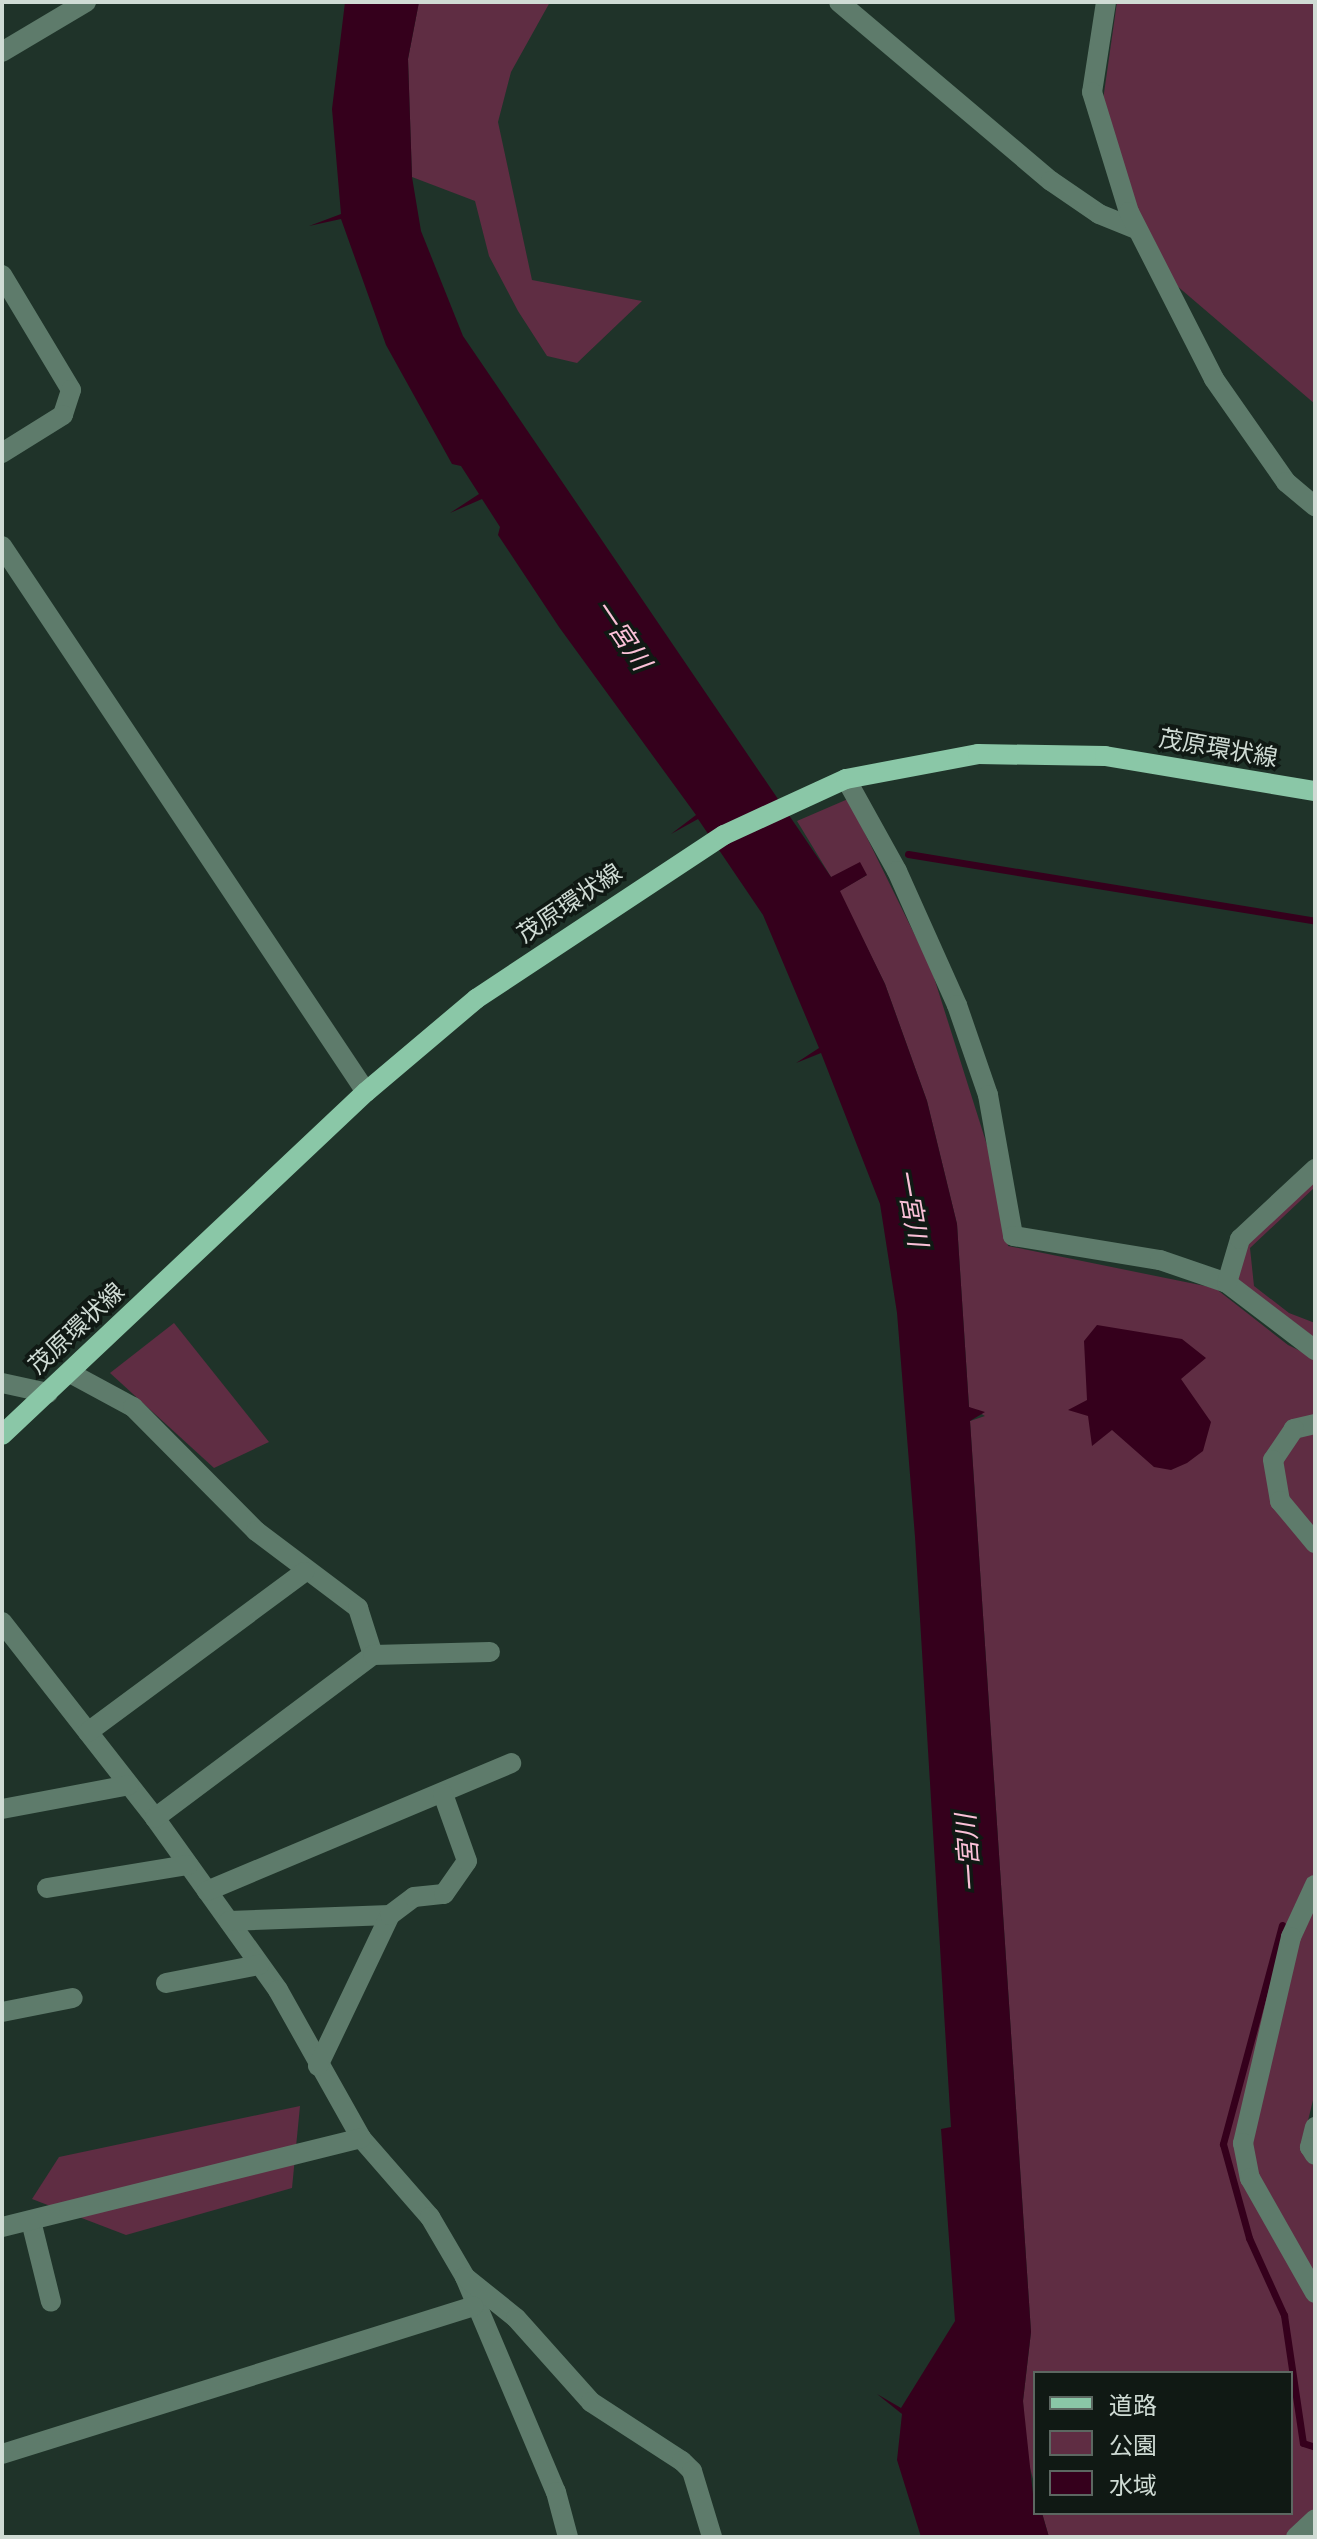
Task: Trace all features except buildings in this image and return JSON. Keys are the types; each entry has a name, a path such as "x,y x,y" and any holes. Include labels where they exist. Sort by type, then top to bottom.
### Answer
{"main road":[{"name":"茂原環状線","path":"2,1435 366,1092 476,999 653,879 724,835 846,779 978,754 1039,752 1105,756 1315,791"}],"street":[{"path":"2,52 86,2"},
{"path":"839,2 1051,181 1099,214 1136,229"},
{"path":"1106,2 1092,92 1136,229 1214,379 1286,482 1315,506"},
{"path":"2,275 71,390 63,415 2,453"},
{"path":"2,546 366,1092"},
{"path":"846,779 897,871 957,1005 988,1095 1013,1236 1160,1260 1227,1283 1315,1350"},
{"path":"1227,1283 1240,1239 1315,1169"},
{"path":"70,1373 133,1407 304,1572 358,1608 373,1655"},
{"path":"2,1383 48,1393"},
{"path":"1315,1424 1294,1429 1273,1460 1280,1501 1315,1543"},
{"path":"88,1732 304,1572"},
{"path":"2,1622 155,1818 229,1921 259,1965 361,2138 430,2217 465,2277 473,2306 556,2492 568,2537"},
{"path":"155,1818 373,1655 490,1652"},
{"path":"207,1891 511,1763"},
{"path":"2,1809 129,1785"},
{"path":"318,2066 390,1915 414,1897 444,1894 467,1861 443,1794"},
{"path":"47,1888 188,1865"},
{"path":"1315,1885 1291,1937 1243,2143 1250,2178 1315,2293"},
{"path":"229,1921 390,1915"},
{"path":"166,1983 259,1965"},
{"path":"2,2012 73,1998"},
{"path":"1315,2127 1310,2147 1315,2155"},
{"path":"2,2227 361,2138"},
{"path":"31,2221 51,2302"},
{"path":"465,2277 516,2318 591,2402 682,2461 692,2471 712,2537"},
{"path":"2,2454 473,2306"},
{"path":"1296,2537 1315,2519"}],"green space":[{"path":"419,2 550,2 511,72 498,122 532,280 642,301 577,363 547,356 518,311 489,256 475,201 412,177 408,59"},
{"path":"1117,2 1315,2 1315,404 1176,285 1140,220 1103,100"},
{"path":"848,799 931,968 999,1183 1008,1246 1215,1288 1288,1345 1315,1358 1315,2092 1302,2145 1315,2169 1315,2537 1049,2537 1043,2515 1293,2515 1293,2371 1033,2371 1033,2479 1026,2454 1023,2401 1031,2332 970,1421 985,1416 969,1407 957,1224 927,1101 885,984 839,891 867,875 831,877 797,821"},
{"path":"1315,1175 1315,1187 1250,1248 1254,1286 1289,1313 1315,1323 1315,1338 1237,1279 1244,1241"},
{"path":"174,1323 269,1442 214,1468 110,1373"},
{"path":"300,2106 292,2188 126,2235 32,2199 59,2157"}],"water":[{"name":"一宮川","path":"345,2 419,2 408,59 412,177 421,231 463,336 831,877 860,862 867,875 840,891 885,984 927,1101 957,1224 969,1407 985,1412 970,1421 1031,2332 1023,2401 1033,2515 1043,2515 1049,2537 921,2537 897,2460 902,2414 877,2394 901,2408 955,2321 941,2129 951,2127 915,1537 897,1313 880,1204 821,1053 796,1063 819,1048 763,915 698,819 671,834 696,815 559,627 498,535 500,527 482,499 450,513 479,494 461,466 452,464 386,345 341,219 309,226 341,214 332,109"},
{"path":"1097,1325 1182,1339 1206,1358 1181,1379 1211,1422 1203,1451 1187,1463 1171,1470 1154,1467 1112,1430 1092,1446 1088,1416 1068,1410 1087,1400 1084,1341"}],"waterway":[{"path":"908,854 1315,921"},
{"path":"1282,1925 1223,2144 1249,2238 1284,2315 1292,2371"},
{"path":"1293,2376 1303,2443 1315,2447"}]}
